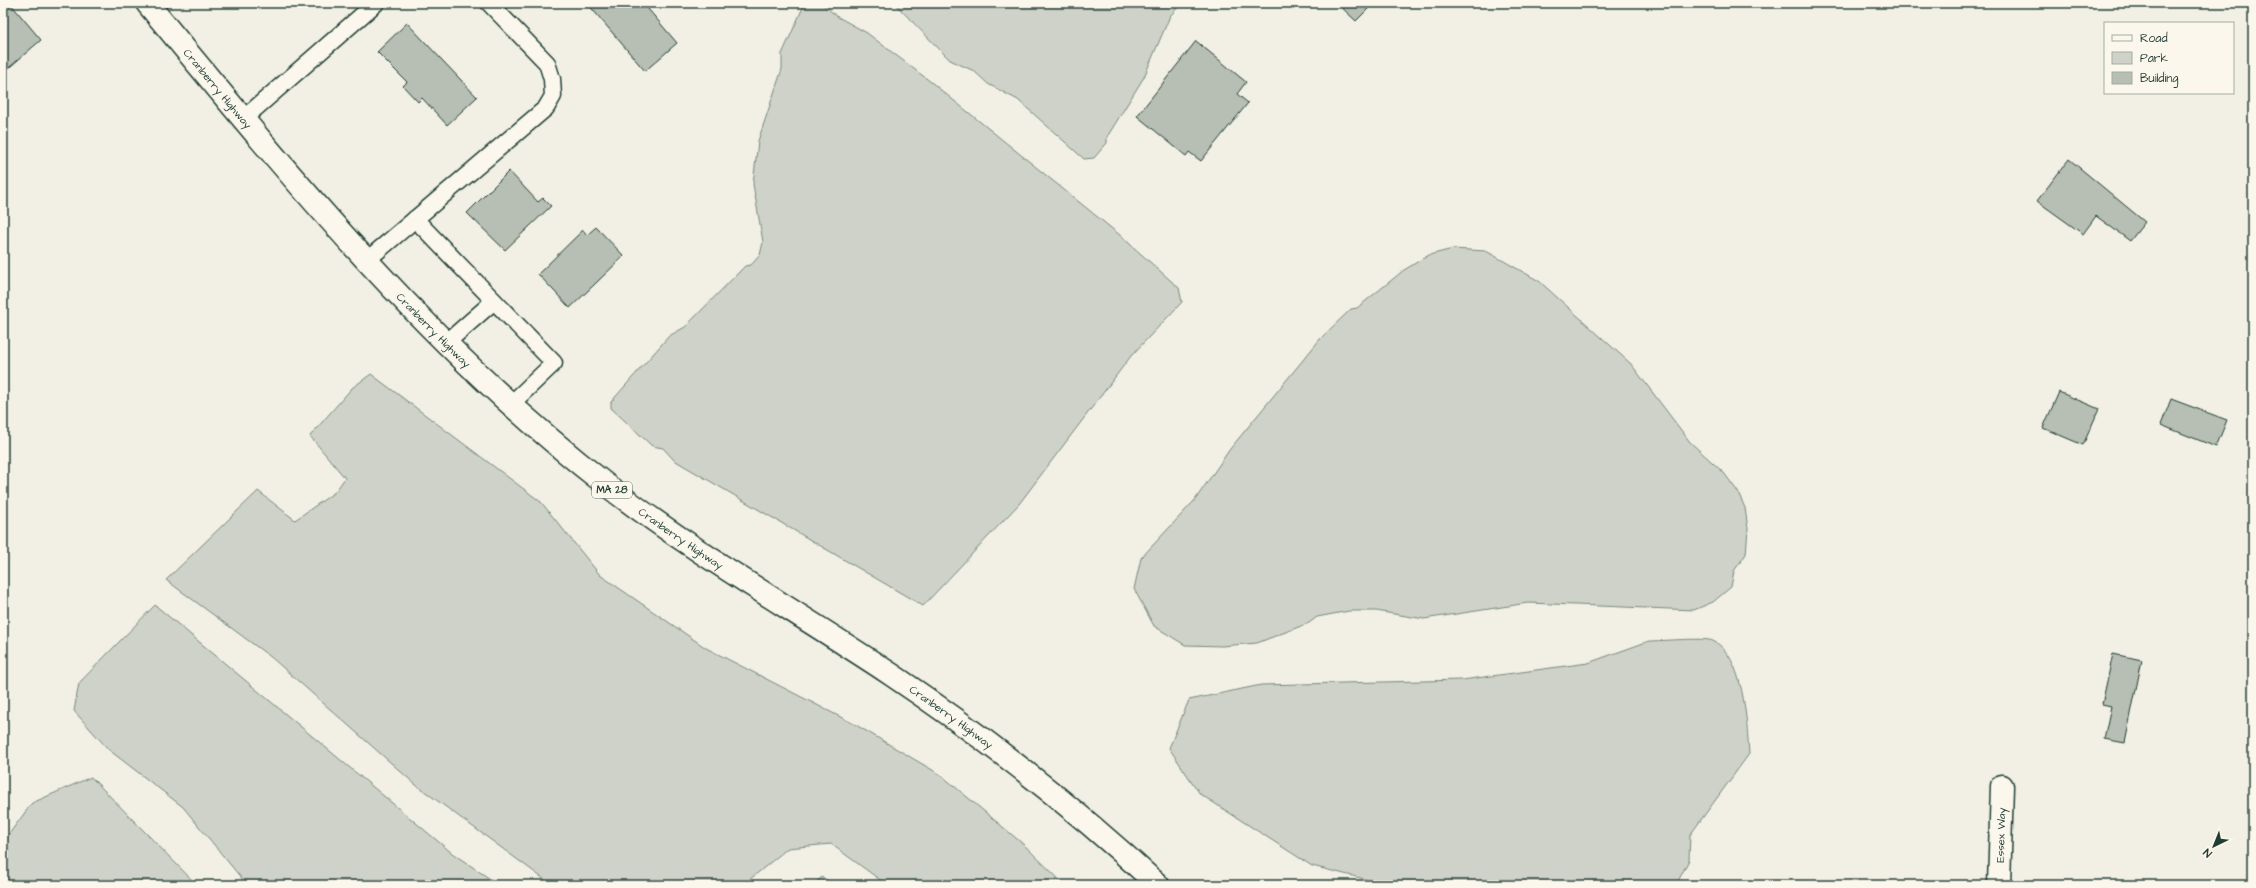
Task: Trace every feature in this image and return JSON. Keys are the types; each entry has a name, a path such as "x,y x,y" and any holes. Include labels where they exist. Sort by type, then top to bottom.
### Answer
{"main road":[{"name":"Cranberry Highway","path":"147,3 243,119 367,260 446,344 510,405 569,456 640,510 700,552 895,677 980,738 1094,827 1158,885"},
{"name":"Essex Way","path":"1999,885 2002,786"}],"lane":[{"path":"243,119 376,3"},
{"path":"367,260 546,108 552,96 552,79 548,63 489,3"},
{"path":"415,219 554,363 510,405"},
{"path":"446,344 494,301"}],"green space":[{"path":"805,3 821,3 838,17 867,33 931,82 1121,236 1179,288 1182,302 1131,356 1019,504 923,606 674,460 663,448 652,446 611,408 611,402 669,336 685,327 745,266 751,265 760,255 763,242 753,184 758,141 782,69 782,54"},
{"path":"894,3 1182,3 1170,16 1144,77 1107,137 1107,143 1094,158 1084,159 1018,100 988,84 974,71 950,60"},
{"path":"1453,249 1486,251 1539,281 1631,364 1690,442 1724,473 1738,492 1745,508 1748,529 1746,554 1734,571 1731,587 1713,602 1694,610 1528,603 1424,619 1376,611 1349,611 1317,617 1309,623 1257,643 1222,646 1185,645 1154,626 1134,589 1141,558 1195,500 1230,449 1321,338 1351,309 1357,308 1404,270 1429,255"},
{"path":"371,374 541,502 600,575 706,648 856,725 941,775 1023,844 1065,885 887,885 831,844 788,848 743,885 552,885 416,785 272,658 166,580 258,491 295,520 335,492 345,478 310,436 352,388"},
{"path":"155,605 452,853 499,885 247,885 183,807 109,750 74,711 79,683"},
{"path":"1692,639 1708,640 1713,641 1723,649 1731,660 1737,675 1742,692 1747,726 1749,754 1690,835 1689,860 1676,885 1389,885 1312,866 1200,794 1169,748 1189,700 1261,685 1462,680 1588,663 1649,641"},
{"path":"91,777 197,885 3,885 3,848 9,834 32,803"},
{"path":"822,877 835,885 813,885"}],"building":[{"path":"3,3 10,3 41,40 3,73"},
{"path":"587,3 643,3 677,43 645,71"},
{"path":"1337,3 1362,3 1368,9 1356,21"},
{"path":"407,23 477,97 447,125 422,98 418,102 403,86 407,82 377,52"},
{"path":"1196,41 1246,82 1237,94 1248,103 1201,161 1189,152 1186,156 1137,116"},
{"path":"2069,159 2145,222 2130,241 2096,216 2083,234 2037,201"},
{"path":"509,171 538,202 543,198 551,206 505,250 467,213"},
{"path":"596,227 624,256 570,308 538,274 583,230 587,235"},
{"path":"2059,392 2099,409 2083,445 2043,428"},
{"path":"2171,399 2227,420 2216,447 2161,425"},
{"path":"2113,654 2142,660 2125,743 2104,739 2111,706 2102,704"}]}
